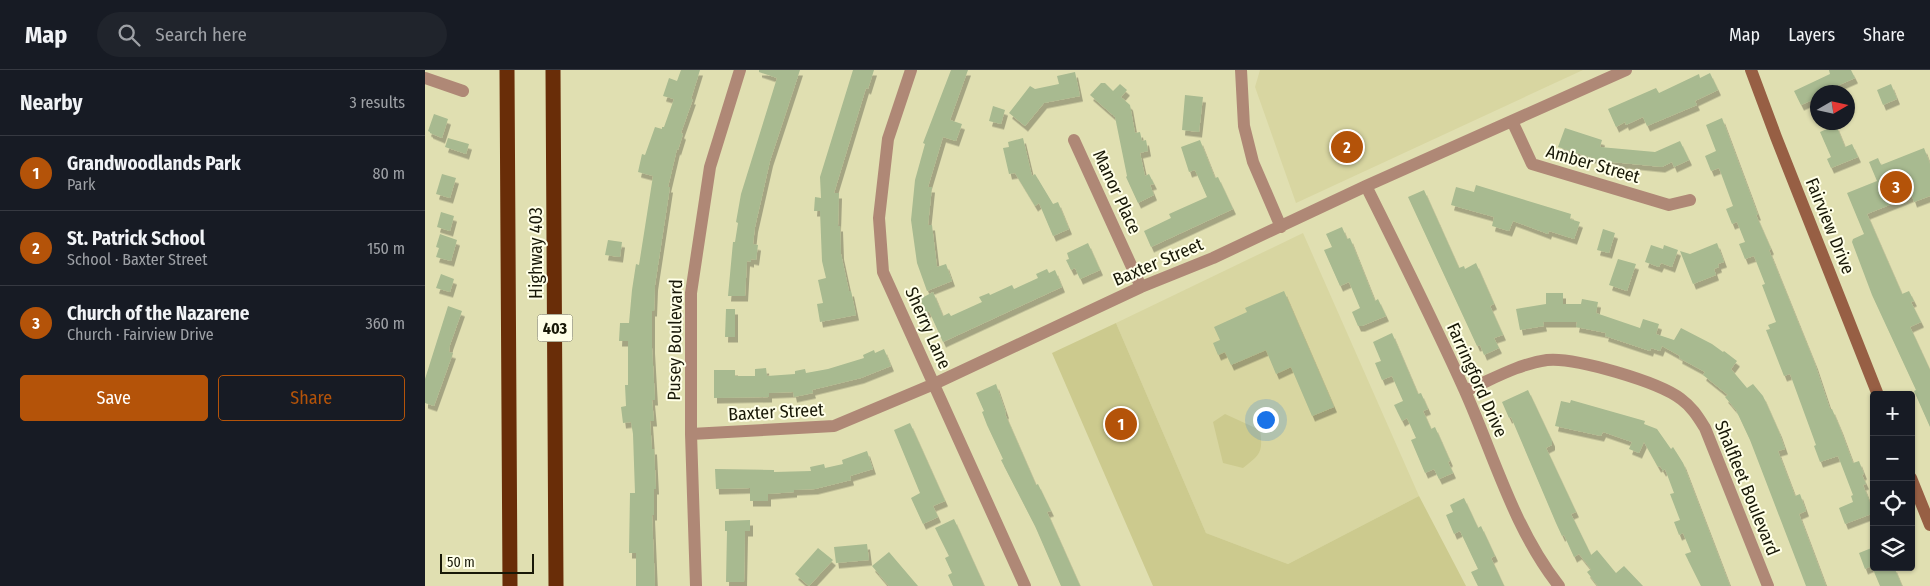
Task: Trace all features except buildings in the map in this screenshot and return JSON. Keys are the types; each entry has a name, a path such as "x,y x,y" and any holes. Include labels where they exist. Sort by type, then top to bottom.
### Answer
{"highway":[{"name":"Highway 403","path":"507,70 510,586"},
{"name":"Highway 403","path":"553,70 557,586"}],"main road":[{"name":"Fairview Drive","path":"1751,70 1876,391"},
{"path":"1912,481 1930,525"}],"street":[{"name":"Pusey Boulevard","path":"696,586 691,434 691,293 710,167 740,70"},
{"name":"Sherry Lane","path":"911,70 888,139 879,218 883,272 1025,586"},
{"path":"1241,70 1244,126 1253,162 1281,227"},
{"name":"Baxter Street","path":"691,434 834,426 934,384 1141,287 1213,258 1367,186 1626,70"},
{"path":"425,78 463,91"},
{"name":"Amber Street","path":"1512,121 1532,164 1669,205 1690,200"},
{"name":"Manor Place","path":"1074,140 1141,287"},
{"name":"Farringford Drive","path":"1367,186 1465,391 1521,523 1545,569 1559,586"},
{"name":"Shalfleet Boulevard","path":"1465,391 1526,365 1548,360 1571,360 1658,387 1680,398 1695,411 1705,428 1768,586"}],"shaded area":[{"path":"1260,70 1583,70 1296,203 1255,87"},
{"path":"1303,233 1419,496 1288,564 1206,533 1116,323"},
{"path":"1116,323 1206,533 1288,564 1419,496 1466,586 1153,586 1052,353"},
{"path":"1225,414 1260,430 1261,448 1257,456 1243,468 1223,463 1213,422"}],"place":[{"name":"St. Patrick School","path":"1347,147"},
{"name":"Church of the Nazarene","path":"1896,187"},
{"name":"Grandwoodlands Park","path":"1121,424"}]}
